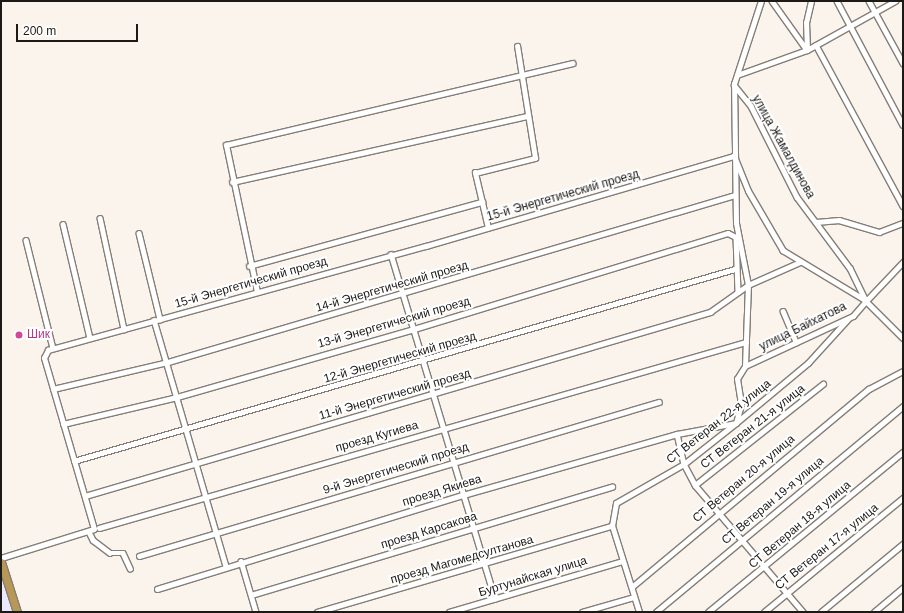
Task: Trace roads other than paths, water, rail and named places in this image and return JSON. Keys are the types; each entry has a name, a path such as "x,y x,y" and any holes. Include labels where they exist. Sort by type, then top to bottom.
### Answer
{"highway":[{"path":"1,562 17,612"}],"street":[{"path":"738,292 740,278 733,269 736,237 734,84 761,1"},
{"path":"772,1 807,50"},
{"path":"807,50 806,23 811,1"},
{"path":"837,1 903,126"},
{"path":"869,1 903,63"},
{"path":"736,75 807,50 895,1"},
{"path":"816,45 903,206"},
{"path":"488,228 475,173 535,158 517,46"},
{"path":"257,292 249,266 226,145 522,77 572,63"},
{"name":"улица Жамалдинова","path":"734,84 751,106 797,197 850,268 866,301"},
{"path":"232,182 528,116"},
{"name":"15-й Энергетический проезд","path":"53,348 488,228 734,156"},
{"name":"улица Байхатова","path":"734,156 771,234 783,252 866,301 850,317 745,366"},
{"name":"14-й Энергетический проезд","path":"53,389 166,363 405,294 735,195"},
{"path":"249,266 482,202"},
{"path":"100,218 124,329"},
{"path":"816,222 839,220 879,232 903,223"},
{"path":"736,223 748,285 745,366 737,379 741,404 736,423"},
{"path":"63,224 90,338"},
{"path":"139,233 160,319"},
{"name":"13-й Энергетический проезд","path":"63,424 177,397 414,329 728,233 736,237"},
{"path":"1,558 89,532 94,529 44,358 53,348 26,240"},
{"path":"391,254 405,294 414,329 445,427 453,463 495,599"},
{"name":"11-й Энергетический проезд","path":"85,496 434,395 710,312 748,285 800,262"},
{"path":"903,262 866,301 903,338"},
{"name":"12-й Энергетический проезд","path":"74,461 424,362 733,269"},
{"path":"783,311 796,342"},
{"name":"СТ Ветеран 22-я улица","path":"612,526 616,503 684,464 736,423 808,363 850,317"},
{"path":"154,320 177,397 214,534 226,566"},
{"name":"проезд Кугиева","path":"99,528 445,427 746,342"},
{"name":"СТ Ветеран 20-я улица","path":"633,586 869,389 903,372"},
{"name":"СТ Ветеран 21-я улица","path":"695,485 823,384"},
{"name":"9-й Энергетический проезд","path":"139,556 659,402"},
{"name":"СТ Ветеран 19-я улица","path":"656,612 903,406"},
{"name":"проезд Якиева","path":"157,589 241,561 463,495 677,434 736,423"},
{"path":"677,434 684,464 695,485 743,538 803,612"},
{"name":"СТ Ветеран 18-я улица","path":"708,612 766,567 903,452"},
{"name":"проезд Карсакова","path":"251,595 612,487"},
{"name":"СТ Ветеран 17-я улица","path":"764,612 903,498"},
{"path":"612,526 622,560 633,586 634,597 639,612"},
{"name":"проезд Магомедсултанова","path":"317,612 612,526"},
{"path":"89,532 93,540 110,553 123,553 130,568"},
{"path":"821,612 903,544"},
{"name":"Буртунайская улица","path":"449,612 622,560"},
{"path":"241,561 256,612"},
{"path":"874,612 903,588"},
{"path":"582,612 634,597"}],"place":[{"name":"Шик","path":"19,335"}]}
